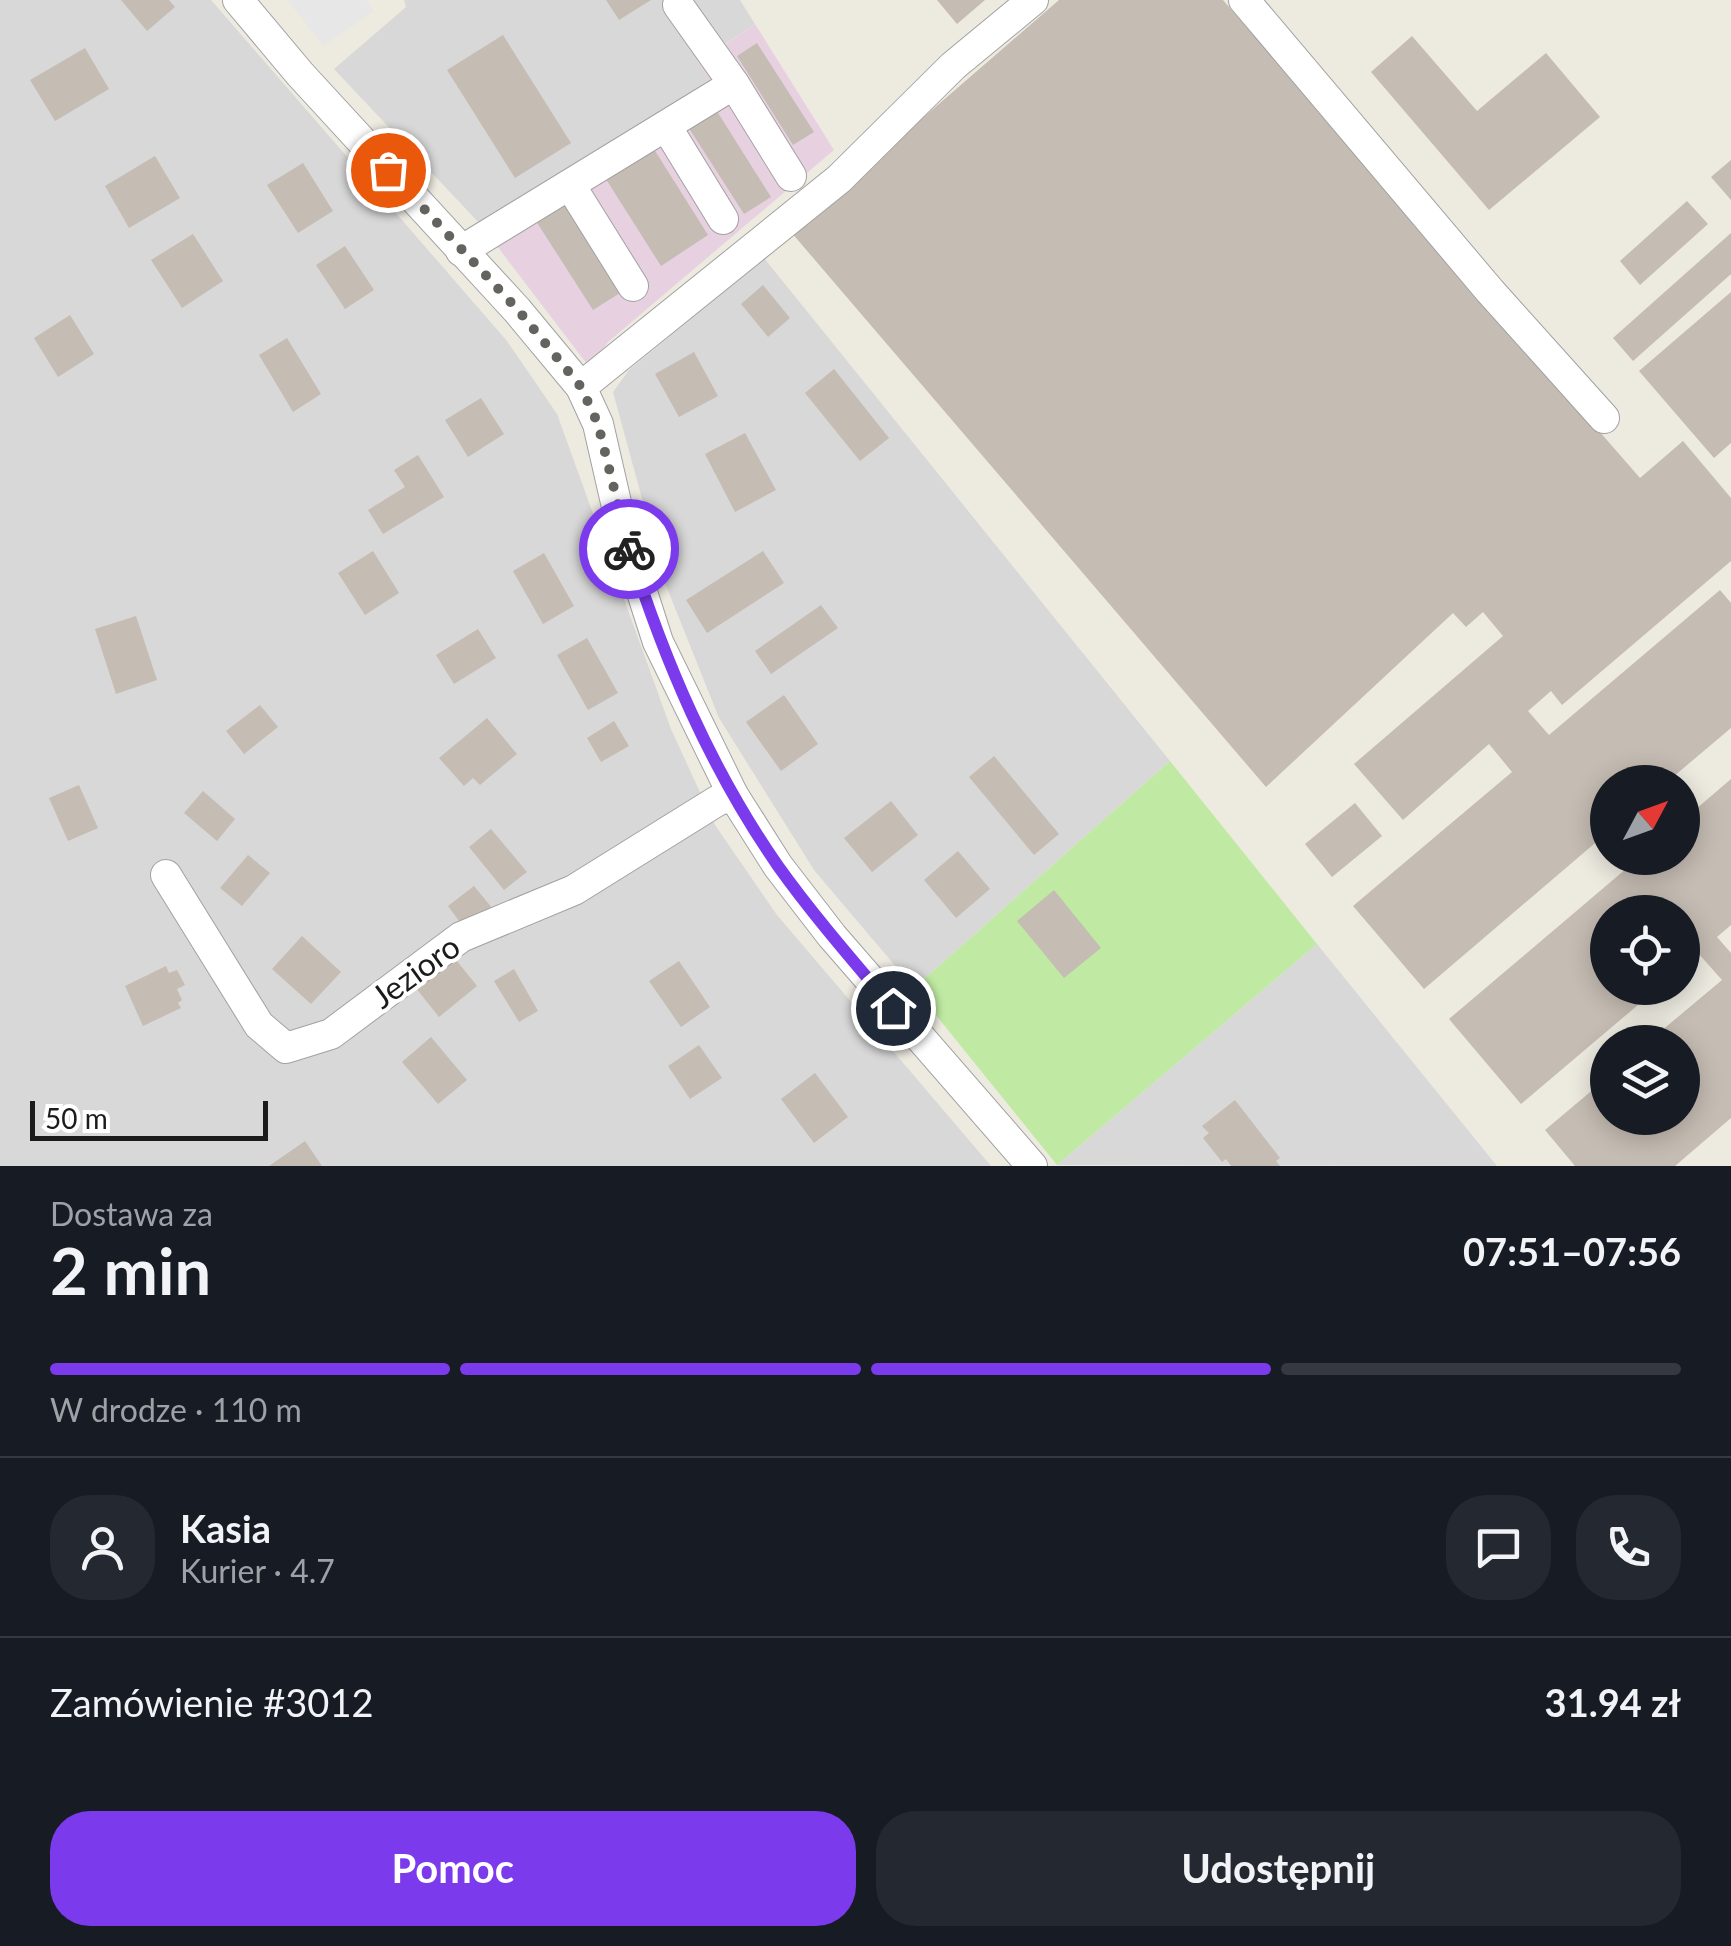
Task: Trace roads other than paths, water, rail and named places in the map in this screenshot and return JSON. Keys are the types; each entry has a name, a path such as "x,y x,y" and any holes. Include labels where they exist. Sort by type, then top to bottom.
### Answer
{"street":[{"path":"238,0 300,74 518,310 581,387 598,424 623,533 658,642 733,794 778,866 832,936 1032,1166"},
{"path":"581,387 839,178 952,66 1033,0"},
{"path":"1244,0 1604,418"},
{"path":"678,5 734,84 791,176"},
{"path":"461,251 734,84"},
{"path":"666,126 724,219"},
{"path":"570,185 632,286"},
{"name":"Jezioro","path":"166,875 259,1025 286,1048 331,1034 461,937 574,890 733,794"}]}
